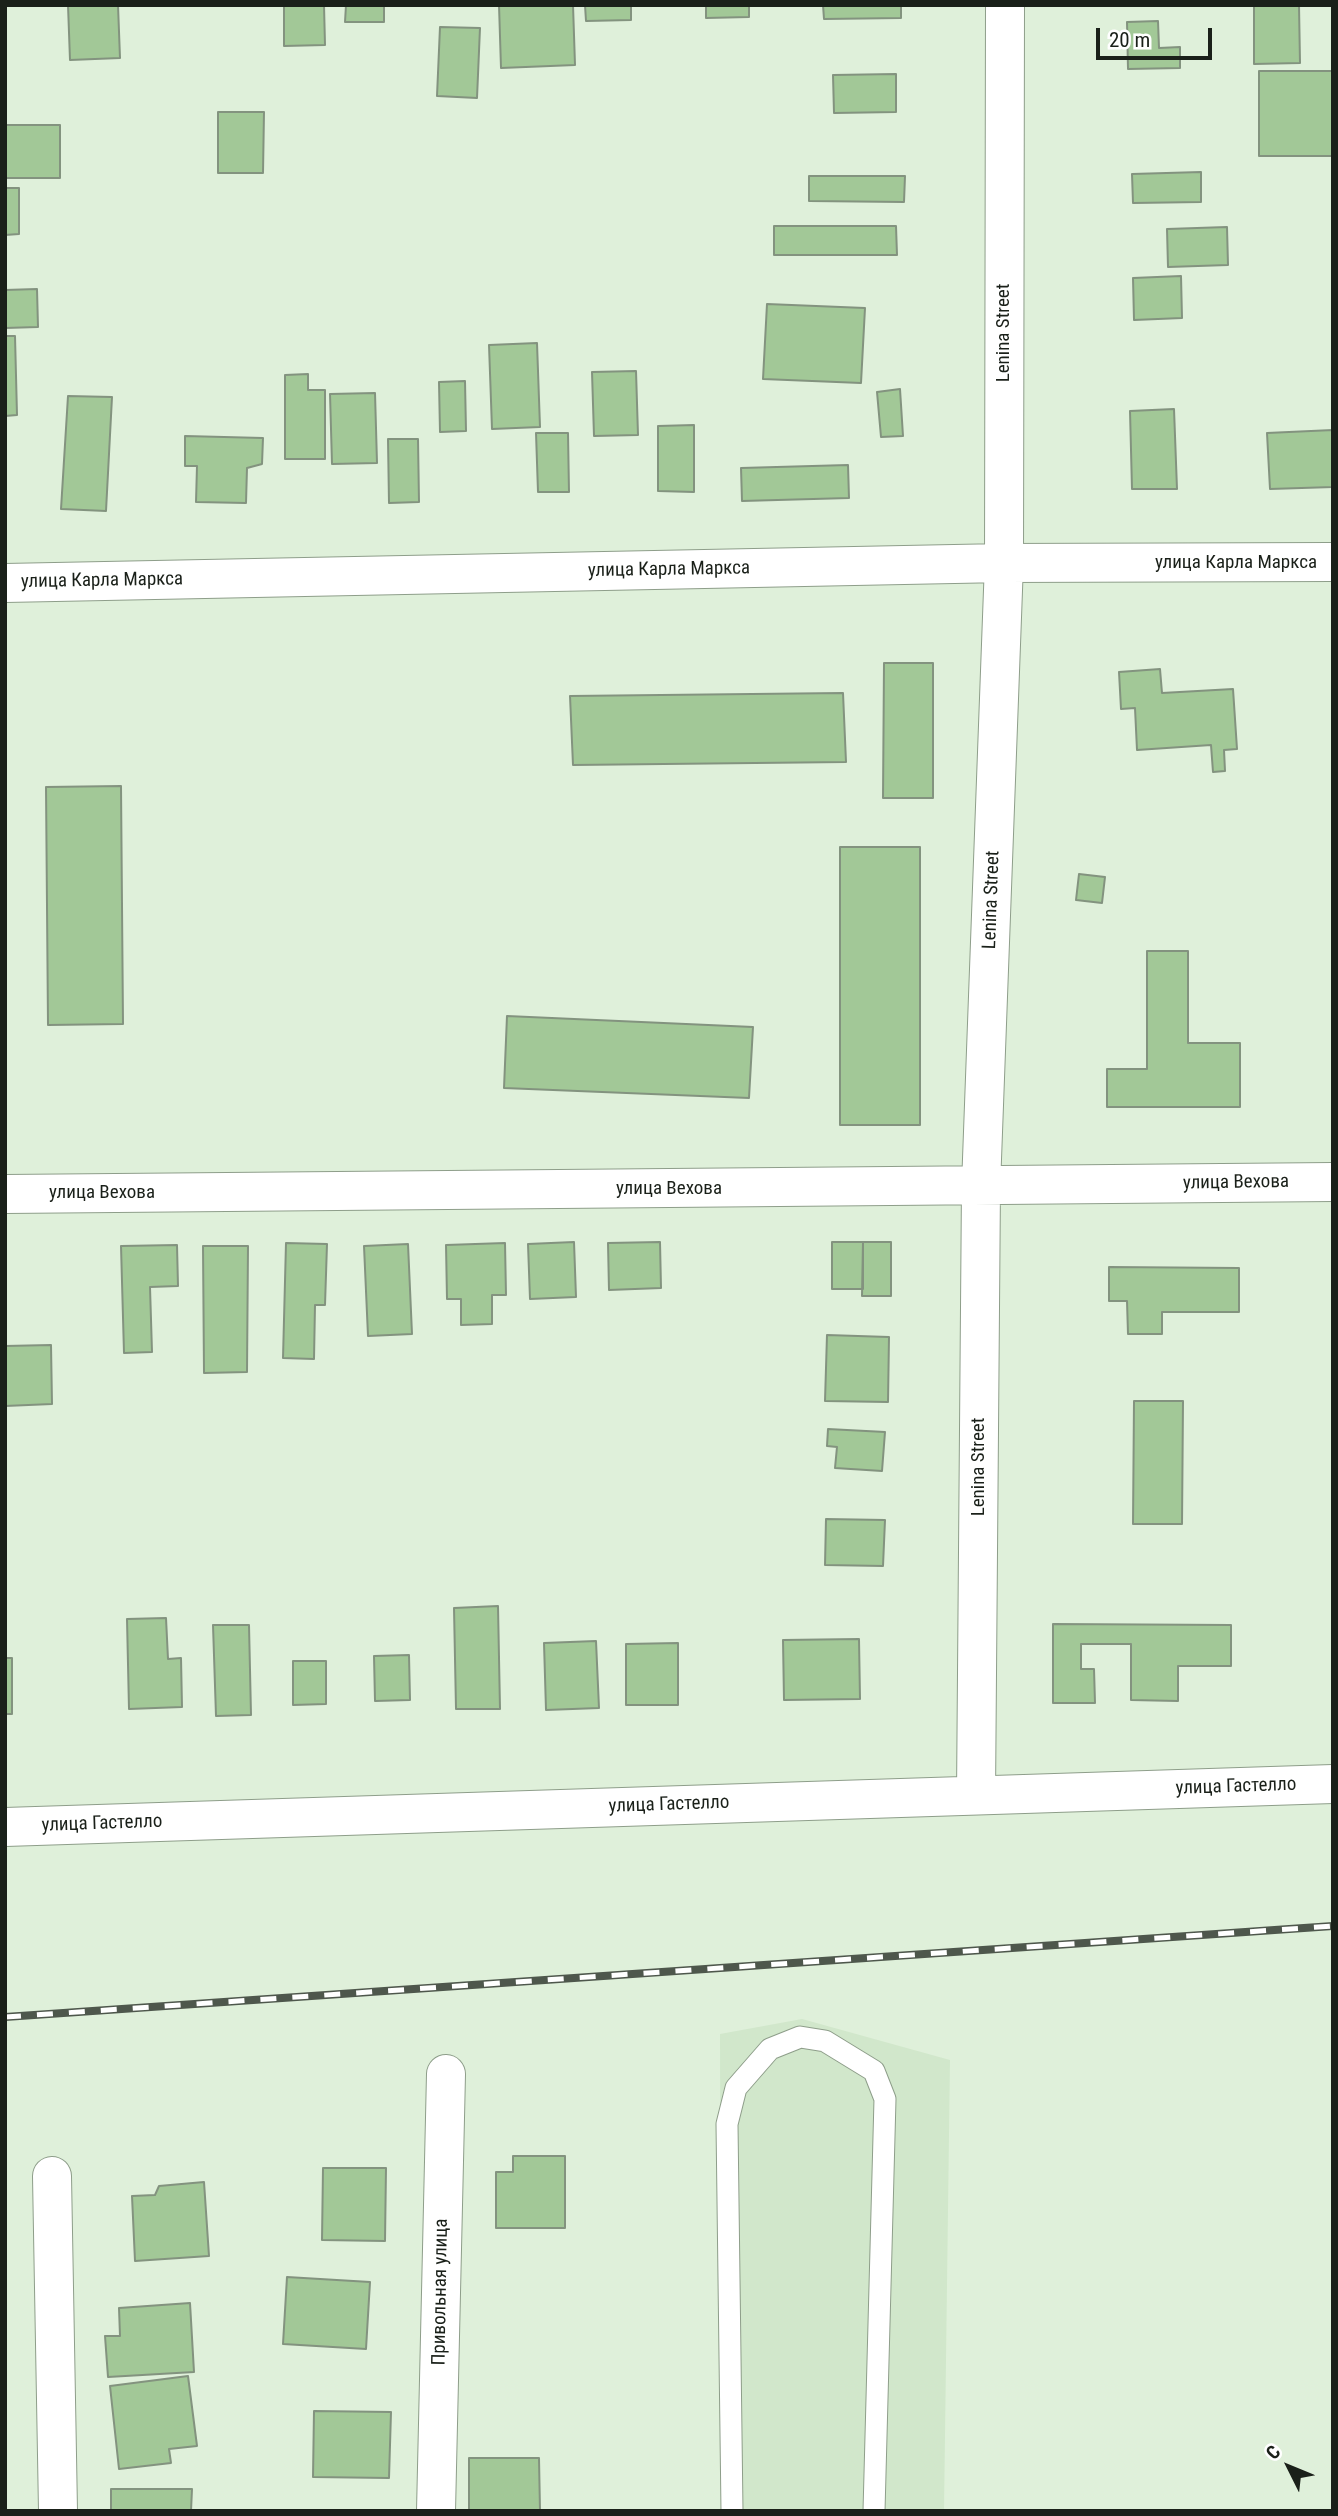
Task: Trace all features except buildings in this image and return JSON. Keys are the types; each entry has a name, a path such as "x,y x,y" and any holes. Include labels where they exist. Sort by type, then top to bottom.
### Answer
{"street":[{"name":"Lenina Street","path":"976,1794 981,1186 1004,563 1005,5"},
{"name":"улица Карла Маркса","path":"5,583 1004,563 1333,562"},
{"name":"улица Вехова","path":"5,1194 1333,1182"},
{"name":"улица Гастелло","path":"5,1827 1333,1784"},
{"name":"Привольная улица","path":"436,2511 446,2074"},
{"path":"52,2176 58,2511"}],"lane":[{"path":"732,2511 727,2124 736,2088 770,2049 800,2037 825,2041 874,2071 885,2099 874,2511"}],"shaded area":[{"path":"802,2019 950,2060 944,2511 721,2511 720,2034"}],"railway":[{"path":"5,2017 1333,1926"}]}
